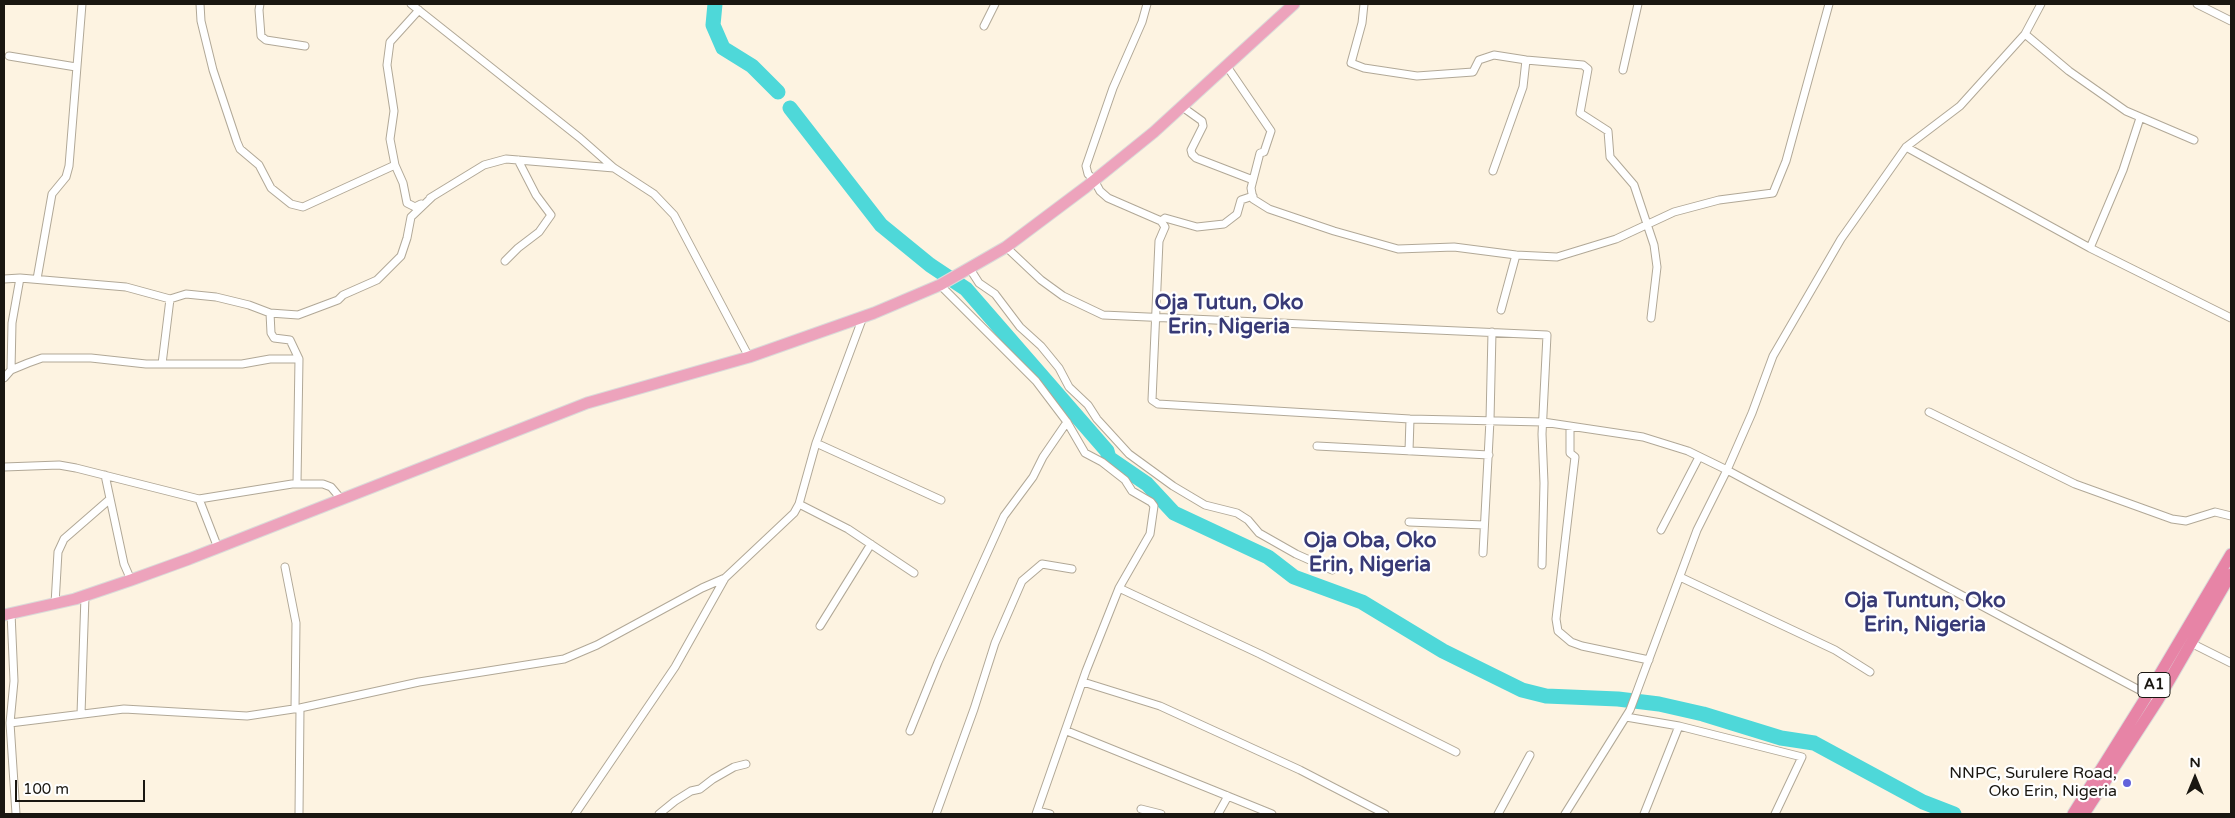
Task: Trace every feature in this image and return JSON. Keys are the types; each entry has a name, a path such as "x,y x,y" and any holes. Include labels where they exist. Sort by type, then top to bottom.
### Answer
{"highway":[{"name":"A1","path":"2086,814 2153,697 2231,554"},
{"name":"A1","path":"2073,814 2191,642 2231,574"}],"main road":[{"path":"8,614 85,596 131,580 342,500 587,403 749,357 863,317 942,283 970,269 1006,247 1094,180 1154,132 1294,4"}],"street":[{"path":"37,280 52,194 66,177 69,166 82,4"},
{"path":"200,4 201,21 213,70 237,142 240,149 259,165 271,188 291,204 303,207 395,164"},
{"path":"260,4 261,36 266,40 305,46"},
{"path":"412,4 580,138 614,168 654,194 674,215 749,357"},
{"path":"984,26 995,4"},
{"path":"1147,4 1142,22 1112,88 1092,142 1086,166 1088,174 1108,198 1161,221 1165,226 1159,242 1152,400 1158,404 1410,419 1543,422 1643,437 1688,451 1727,470 2153,697"},
{"path":"1364,4 1362,23 1351,63 1394,74 1417,76 1472,72 1479,60 1494,55 1583,65 1588,69 1580,114 1608,131 1610,157 1634,184 1654,245 1657,267 1651,318"},
{"path":"1623,70 1638,4"},
{"path":"1226,65 1271,130 1264,152 1260,153 1251,188 1253,196 1269,209 1334,231 1398,249 1454,247 1516,254 1557,256 1616,240 1674,212 1719,200 1773,193 1786,160 1829,4"},
{"path":"1565,814 1628,713 1697,530 1752,414 1773,356 1841,239 1906,147 1960,106 2024,34 2040,4"},
{"path":"2197,4 2231,21"},
{"path":"419,10 390,42 387,65 394,111 390,146 409,206 415,207 484,165 506,159 614,168"},
{"path":"2024,34 2069,71 2140,118 2194,140"},
{"path":"9,56 76,67"},
{"path":"1493,171 1523,87 1526,60"},
{"path":"1181,106 1202,121 1203,126 1191,150 1192,154 1196,158 1253,180"},
{"path":"2090,248 2122,170 2140,118"},
{"path":"1906,147 2090,248 2231,318"},
{"path":"505,261 539,232 551,215 536,195 518,160"},
{"path":"1161,221 1166,218 1197,227 1224,224 1237,214 1242,200 1253,196"},
{"path":"4,279 20,278 126,287 170,299 186,294 216,297 249,305 270,314 288,315 304,313 338,300 343,295 377,280 400,256 407,238 411,217 432,197"},
{"path":"1006,247 1041,280 1063,296 1103,315 1546,335 1542,565"},
{"path":"1501,310 1516,254"},
{"path":"970,269 979,283 995,294 1020,327 1047,354 1059,368 1069,387 1088,405 1097,420 1129,454 1173,486 1205,504 1237,513 1248,520 1259,533 1296,554 1332,570"},
{"path":"11,370 12,323 20,278"},
{"path":"942,283 1036,381 1067,422 1085,453 1102,462 1125,480 1132,492 1152,502 1154,506 1150,534 1119,588 1083,682 1037,813 1050,814"},
{"path":"162,364 170,299"},
{"path":"270,314 274,338 290,340 299,359 297,483"},
{"path":"575,814 675,667 725,578 794,513 799,504 816,443 863,317"},
{"path":"1483,553 1489,455 1492,332"},
{"path":"4,378 11,370 42,358 91,358 146,364 242,364 270,359 299,359"},
{"path":"1929,412 1997,448 2074,484 2172,519 2186,522 2215,512 2231,516"},
{"path":"1409,451 1410,419"},
{"path":"910,731 938,662 1004,516 1032,477 1067,422"},
{"path":"1570,426 1570,454 1575,457 1556,619 1558,631 1570,642 1582,646 1649,660"},
{"path":"816,443 941,500"},
{"path":"1317,446 1489,455"},
{"path":"1660,530 1699,457"},
{"path":"4,467 59,465 199,499 297,483 331,487 342,500"},
{"path":"105,475 124,564 131,580"},
{"path":"54,604 58,552 64,539 110,498"},
{"path":"199,499 218,548"},
{"path":"799,504 848,528 914,573"},
{"path":"1409,522 1484,526"},
{"path":"820,626 871,544"},
{"path":"936,814 974,709 995,643 1022,581 1042,564 1072,569"},
{"path":"285,567 296,623 299,814"},
{"path":"1680,577 1835,650 1870,672"},
{"path":"10,723 124,709 247,716 298,708 419,682 564,660 596,645 702,588 725,578"},
{"path":"1119,588 1260,654 1456,752"},
{"path":"81,714 85,596"},
{"path":"8,614 14,681 10,723 16,814"},
{"path":"2191,642 2231,663"},
{"path":"1083,682 1160,706 1300,770 1385,814"},
{"path":"1628,713 1802,757 1775,814"},
{"path":"1644,814 1679,726"},
{"path":"1066,731 1272,814"},
{"path":"1498,814 1530,755"},
{"path":"659,814 675,801 691,791 700,789 713,778 734,767 746,764"},
{"path":"1218,814 1228,796"},
{"path":"1141,809 1162,814"}],"waterway":[{"path":"715,4 713,25 723,48 752,66 778,92"},
{"path":"790,108 881,225 930,265 966,289 1107,451 1109,458 1147,484 1174,513 1268,557 1294,577 1362,602 1443,651 1522,690 1546,696 1618,699 1659,704 1703,714 1781,738 1814,743 1923,802 1954,814"}],"place":[{"name":"NNPC, Surulere Road, Oko Erin, Nigeria","path":"2127,783"}],"district":[{"name":"Oja Tutun, Oko Erin, Nigeria","path":"1229,315"},
{"name":"Oja Oba, Oko Erin, Nigeria","path":"1370,553"},
{"name":"Oja Tuntun, Oko Erin, Nigeria","path":"1925,613"}]}
